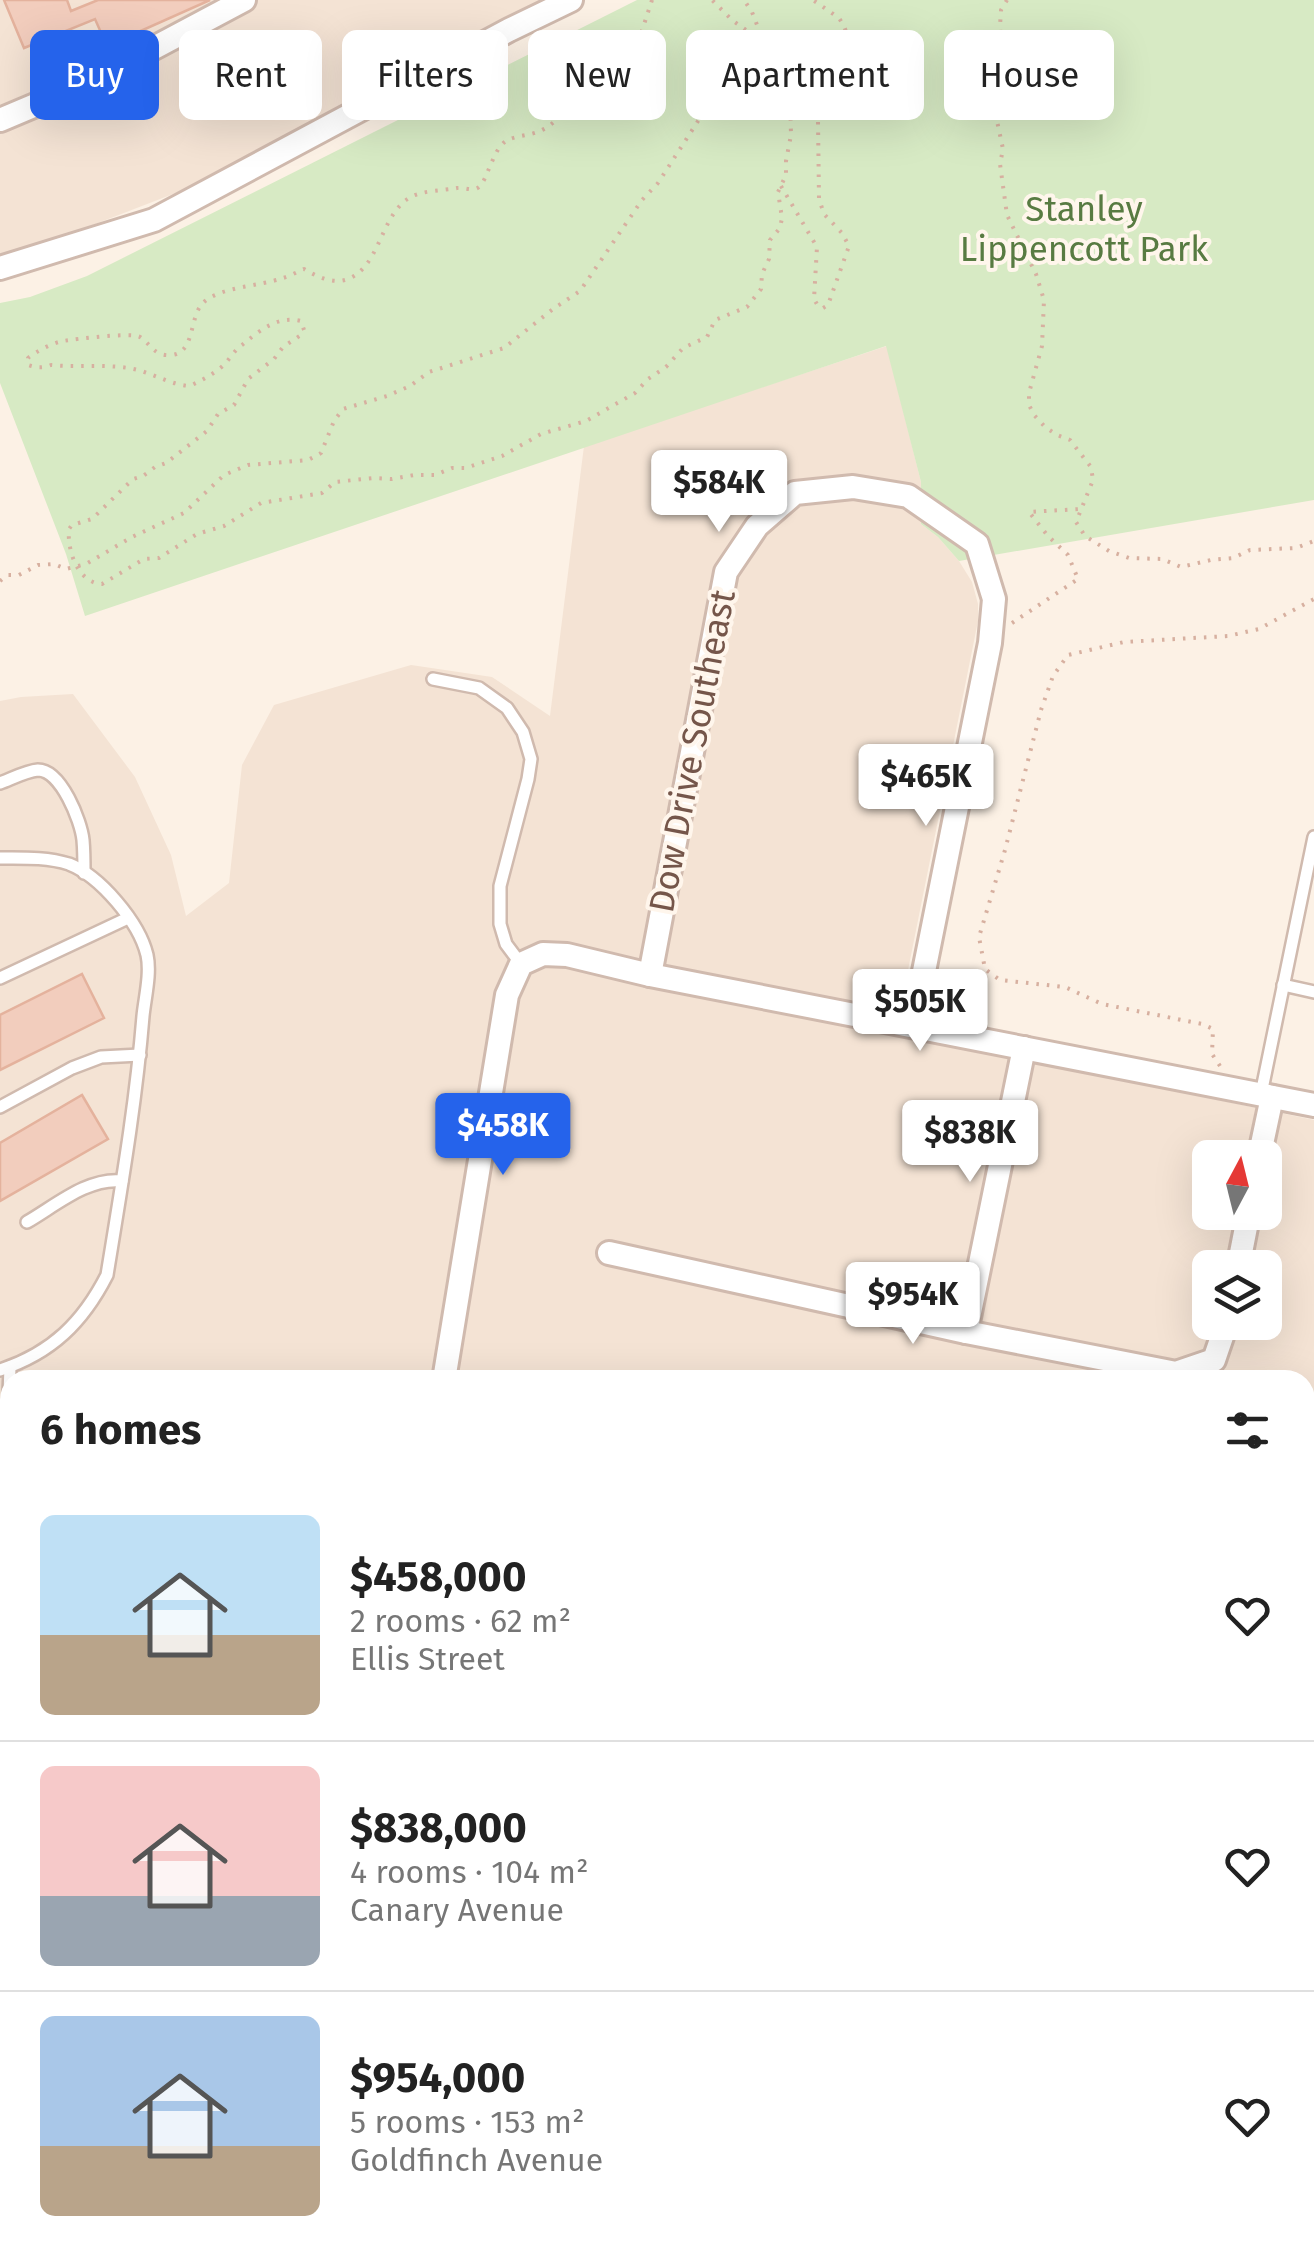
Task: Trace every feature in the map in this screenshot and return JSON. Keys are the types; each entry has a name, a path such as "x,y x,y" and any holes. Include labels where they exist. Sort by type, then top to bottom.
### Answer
{"street":[{"path":"0,120 90,82 244,0"},
{"path":"0,268 154,220 571,0"},
{"name":"Dow Drive Southeast","path":"650,975 726,572 757,526 795,493 853,487 908,496 976,544 994,598 990,643 913,1026"},
{"path":"446,1370 506,996 521,964 543,954 1314,1105"},
{"path":"966,1332 1024,1048"},
{"path":"1262,1140 1266,1096"},
{"path":"609,1252 1156,1370"},
{"path":"1187,1370 1214,1360 1221,1340"}],"lane":[{"path":"433,678 479,688 507,708 524,732 531,759 528,779 500,886 500,924 506,944 521,964"},
{"path":"0,783 36,770 54,777 78,820 84,873"},
{"path":"1266,1096 1314,837"},
{"path":"0,858 38,858 70,865 97,881 128,918 148,960 140,1055 107,1275 93,1302 74,1325 45,1348 5,1368"},
{"path":"0,978 128,918"},
{"path":"1284,985 1314,992"},
{"path":"0,1107 72,1068 101,1057 140,1055"},
{"path":"27,1222 94,1184 122,1181"}],"path":[{"path":"652,0 636,49 586,74 578,102 550,126 507,140 476,189 460,187 407,198 392,216 360,272 349,279 338,282 304,269 220,294 202,303 188,345 170,356 129,334 61,341 28,358 28,365 34,367 124,368 190,386 218,370 239,346 274,322 301,320 304,330 254,373 234,405 218,414 207,432 166,463 133,479 92,519 72,525 69,544 78,568 90,582 102,584 144,559 159,558 196,534 224,526 261,504 322,493 335,482 414,474 436,476 452,468 464,468 502,456 540,434 586,421 635,393 683,348 707,338 715,320 747,307 761,288 770,240 780,228 782,218 778,192 786,175 791,120"},
{"path":"712,0 746,30"},
{"path":"744,0 758,30"},
{"path":"781,186 817,246 814,299 823,308 828,305 849,246 824,214 819,199 818,122 827,102 850,72 852,48 844,26 813,0"},
{"path":"1006,0 1000,26 1000,164 1007,216 1036,274 1044,300 1042,346 1029,394 1030,405 1034,415 1056,435 1070,440 1091,467 1093,480 1076,522 1085,536 1109,550 1129,558 1162,559 1181,567 1233,558 1250,550 1296,548 1314,541"},
{"path":"0,581 38,565 78,568 184,513 224,475 248,465 308,460 320,454 343,409 386,396 429,372 491,353 519,337 580,291 699,120"},
{"path":"990,643 1019,616 1078,579 1068,556 1028,512 1080,509"},
{"path":"1223,1087 1226,1072 1212,1054 1213,1029 1102,1004 1064,987 1000,980 985,969 978,937 1005,850 1040,710 1053,676 1068,654 1138,640 1228,636 1259,629 1314,599"}],"shaded area":[{"path":"0,0 556,0 497,30 342,30 342,109 322,120 322,30 179,30 179,120 321,120 186,189 0,257"},
{"path":"887,346 921,482 921,524 938,537 972,582 978,621 906,980 897,997 878,1002 871,1032 1010,1056 1314,1120 1314,1370 0,1370 0,701 73,694 135,777 171,855 186,916 229,883 242,765 274,705 411,665 492,677 550,716 584,446"}],"green space":[{"name":"Stanley Lippencott Park","path":"637,0 1314,0 1314,500 959,561 921,524 921,482 886,346 85,616 66,554 0,383 0,303 30,297 87,276 398,120 508,120 508,65 528,55 528,120 666,120 666,30 577,30"}],"building":[{"path":"4,0 67,0 71,11 98,0 210,0 143,30 100,30 95,19 68,30 30,30 30,46 24,48"},
{"path":"82,974 104,1018 0,1070 0,1015"},
{"path":"82,1095 108,1139 0,1201 0,1143"}]}
